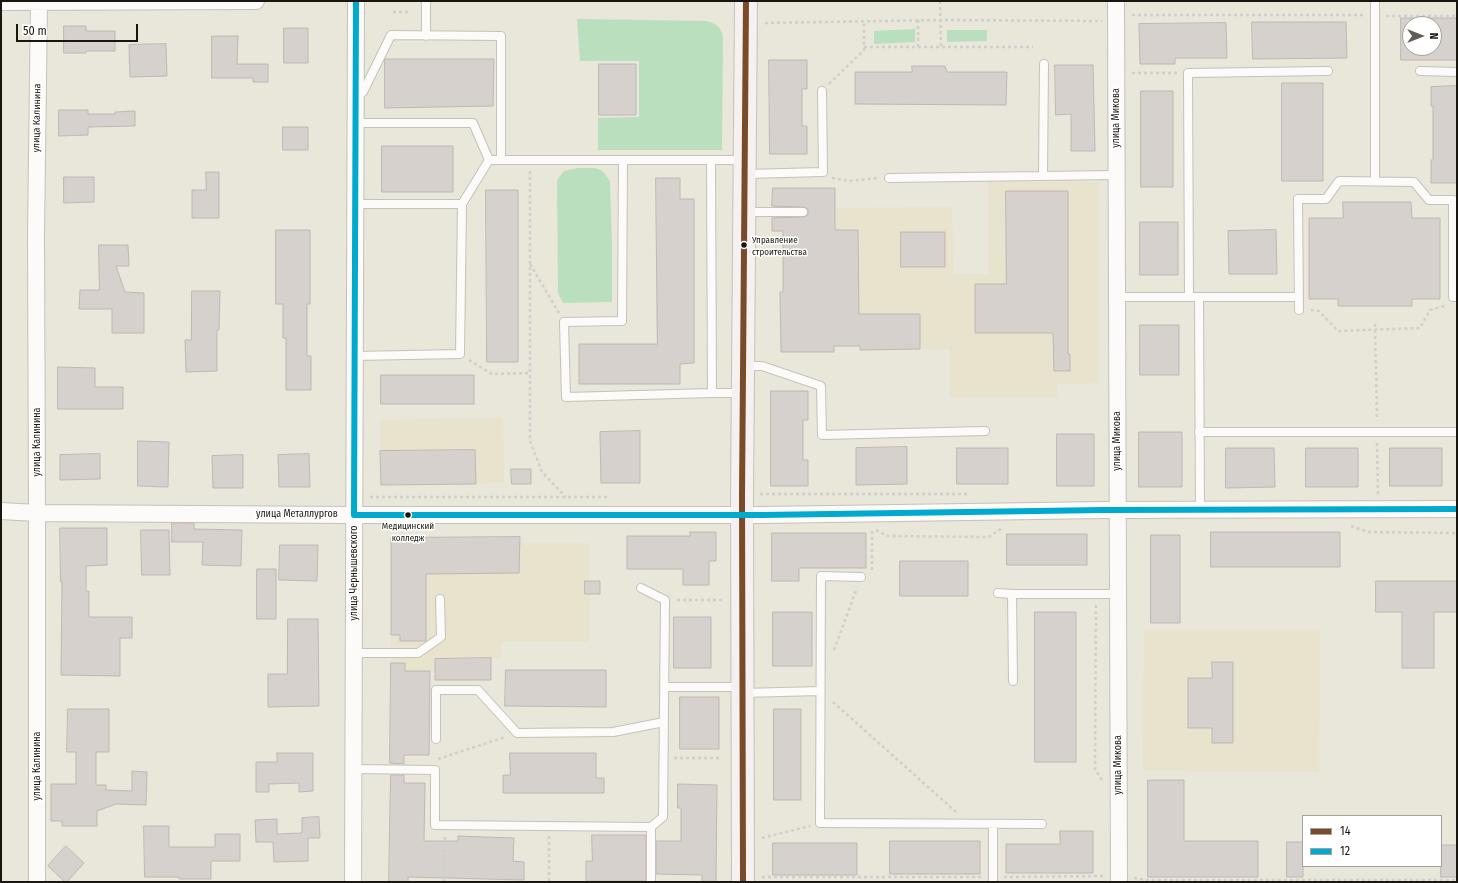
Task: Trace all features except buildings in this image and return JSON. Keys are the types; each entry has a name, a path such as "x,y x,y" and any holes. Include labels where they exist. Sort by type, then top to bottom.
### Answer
{"main road":[{"path":"743,880 742,514 746,1"}],"street":[{"path":"1,2 256,1"},
{"name":"улица Чернышевского","path":"353,882 356,1"},
{"name":"улица Микова","path":"1116,1 1119,880"},
{"name":"улица Калинина","path":"37,882 36,234 38,2"},
{"name":"улица Металлургов","path":"1,511 37,513 354,515 1457,509"}],"lane":[{"path":"426,1 426,36"},
{"path":"1375,1 1375,181"},
{"path":"355,92 363,92 392,35 501,36 501,160"},
{"path":"1043,175 1044,64"},
{"path":"1189,297 1188,73 1328,71"},
{"path":"1420,71 1457,72"},
{"path":"489,160 711,160 745,167 823,172 822,91"},
{"path":"355,123 473,122 489,160"},
{"path":"354,356 460,354 462,204 489,160"},
{"path":"623,160 622,321 564,322 566,398 743,394"},
{"path":"711,160 712,394"},
{"path":"889,178 1116,175"},
{"path":"1299,310 1298,199 1326,199 1339,181 1414,182 1429,200 1453,200 1455,297"},
{"path":"355,204 462,204"},
{"path":"744,212 803,212"},
{"path":"1117,297 1298,297"},
{"path":"1199,297 1200,510"},
{"path":"743,366 762,366 821,386 822,435 985,431"},
{"path":"1199,432 1457,432"},
{"path":"861,577 821,576 820,823 1042,824"},
{"path":"353,769 435,770 434,825 651,826 663,817 665,600 641,588"},
{"path":"998,593 1118,594"},
{"path":"1012,594 1013,681"},
{"path":"353,653 418,653 441,636 440,599"},
{"path":"664,687 820,691"},
{"path":"436,739 436,690 478,690 517,733 613,732 664,722"},
{"path":"993,824 993,879"},
{"path":"651,826 651,882"}],"path":[{"path":"940,1 941,47"},
{"path":"393,12 410,12"},
{"path":"761,23 918,20 1116,21 1132,14 1457,16"},
{"path":"918,20 918,47"},
{"path":"822,91 864,50 864,21"},
{"path":"864,47 1033,47"},
{"path":"1116,73 1188,73"},
{"path":"530,160 530,441 542,472 566,497"},
{"path":"823,172 831,178 849,181 889,178"},
{"path":"530,263 564,322"},
{"path":"1299,310 1319,311 1338,331 1420,328 1430,310 1444,306 1455,297"},
{"path":"1375,324 1378,494"},
{"path":"460,354 492,374 530,373"},
{"path":"831,657 861,577 872,573 872,528"},
{"path":"665,600 723,600"},
{"path":"820,691 970,824"},
{"path":"436,739 435,760 517,733"},
{"path":"664,758 722,758"},
{"path":"762,838 820,823"},
{"path":"444,882 445,825"},
{"path":"549,826 549,882"},
{"path":"743,880 763,877 1119,880 1457,880"}],"shaded area":[{"path":"988,182 1099,182 1099,383 1057,384 1057,397 950,397 950,349 860,350 860,346 834,346 834,352 781,352 780,292 783,292 783,231 772,231 772,217 779,216 779,208 772,207 773,188 835,188 835,208 952,207 953,274 988,274"},
{"path":"503,418 504,483 381,485 380,420"},
{"path":"519,537 520,543 589,543 589,581 585,581 585,594 590,594 590,642 501,642 501,658 435,659 435,671 405,671 391,663 391,538"},
{"path":"1144,629 1320,630 1319,772 1143,771"}],"green space":[{"path":"577,19 706,21 718,26 723,38 722,150 598,150 598,118 639,117 639,61 580,61"},
{"path":"915,29 915,42 874,44 874,31"},
{"path":"947,30 987,30 987,41 947,42"},
{"path":"578,168 595,168 601,170 610,181 612,302 563,303 558,293 557,180 564,171"}],"transit line":[{"name":"12","path":"356,1 354,515 762,515 1104,510 1457,509"},
{"name":"14","path":"743,882 742,496 746,1"}],"place":[{"name":"Управление строительства","path":"744,245"},
{"name":"Медицинский колледж","path":"408,515"}]}
